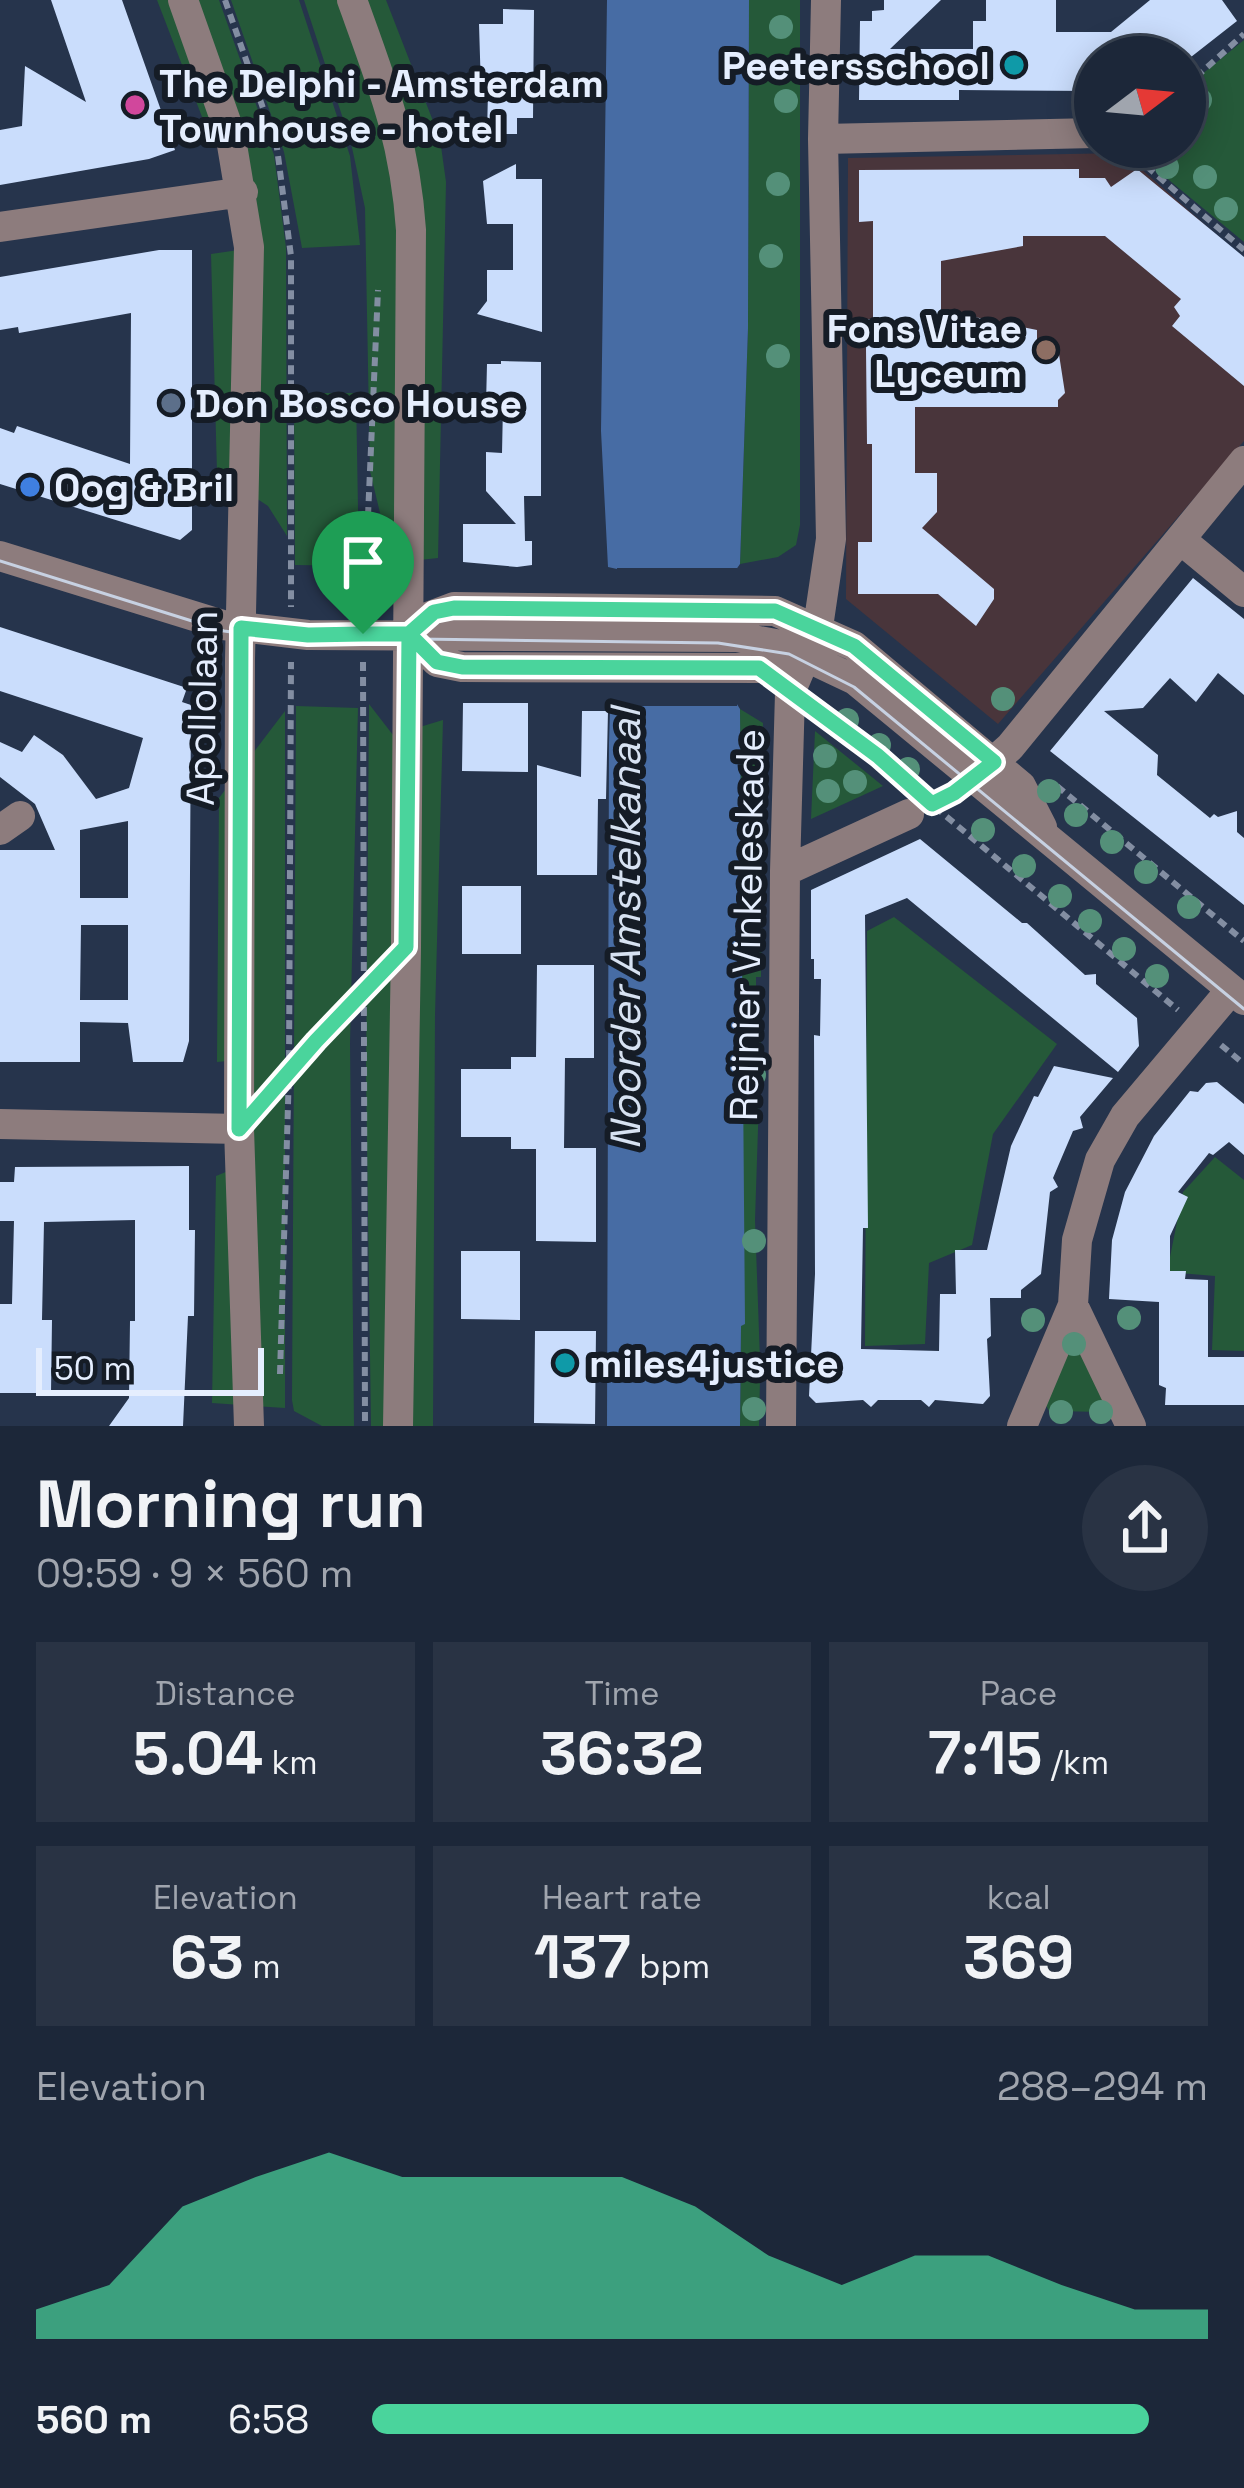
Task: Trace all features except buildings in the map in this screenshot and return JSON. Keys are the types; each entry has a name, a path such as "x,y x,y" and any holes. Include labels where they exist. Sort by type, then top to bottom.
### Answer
{"street":[{"name":"Apollolaan","path":"183,0 230,134 249,247 241,628 239,1129 250,1426"},
{"path":"352,0 396,122 407,175 411,230 398,1426"},
{"name":"Reijnier Vinkeleskade","path":"782,1426 790,693 816,629 831,539 823,139 826,0"},
{"path":"823,139 1074,133"},
{"path":"0,227 243,192"},
{"path":"985,770 1244,461"},
{"path":"1181,540 1244,592"},
{"path":"0,556 163,608 241,628 291,633 409,634 434,612 454,608 617,621 781,645 816,629 855,680 985,770 1048,840 1238,995 1201,1029 1125,1116 1100,1160 1077,1240 1073,1305 1022,1426"},
{"path":"409,634 437,662 462,667 617,668 736,638"},
{"path":"785,871 918,802"},
{"path":"0,1124 239,1129"},
{"path":"1073,1305 1131,1426"}],"path":[{"path":"225,0 277,148 291,256 289,1072 280,1379"},
{"path":"1206,68 1244,34"},
{"path":"1148,168 1244,250"},
{"path":"364,1426 363,634 378,278"},
{"path":"790,693 809,702 918,802 1244,1064"},
{"path":"918,802 985,770"},
{"path":"239,1129 406,947"}],"shaded area":[{"name":"Fons Vitae Lyceum","path":"1074,154 1074,168 1140,168 1244,259 1244,441 998,724 846,599 848,158"}],"green space":[{"path":"157,0 219,0 274,155 286,248 287,536 268,506 217,472 211,254 259,247 228,117 204,122"},
{"path":"231,0 299,0 350,156 360,245 302,248 284,152"},
{"path":"304,0 386,0 440,139 446,182 438,558 392,563 370,471 365,208 351,143"},
{"path":"749,0 800,0 800,525 796,545 778,557 740,564 748,327"},
{"path":"1244,40 1244,242 1154,168 1206,168 1206,71"},
{"path":"294,393 356,393 359,566 295,565"},
{"path":"369,704 393,735 443,720 435,1015 433,1426 371,1426 366,1074"},
{"path":"296,706 358,708 350,1043 354,1426 322,1426 294,1411 292,1400"},
{"path":"740,709 763,723 761,977 756,977 756,1005 762,1007 755,1220 760,1360 748,1361 748,1377 760,1378 759,1426 740,1426 744,1324"},
{"path":"285,711 285,1408 212,1403 216,1176 250,1162 249,1059 217,1062 219,798"},
{"path":"815,731 883,786 811,819"},
{"path":"894,917 1057,1044 993,1134 972,1245 929,1263 925,1344 865,1346 867,931"},
{"path":"1215,1157 1244,1180 1244,1351 1212,1350 1215,1276 1167,1272 1183,1192"},
{"path":"1071,1337 1107,1400 1105,1412 1049,1411 1042,1398"}],"water":[{"name":"Noorder Amstelkanaal","path":"607,0 749,0 748,328 740,564 733,574 735,701 740,709 745,1324 741,1326 740,1426 607,1426 609,743 610,710 619,703 617,569 608,567 601,431"}],"pier":[{"path":"617,568 737,568 737,706 617,706"}],"tram line":[{"path":"0,561 224,631 268,637 718,643 789,654 854,687 1244,1009"}],"place":[{"name":"Peetersschool","path":"1014,65"},
{"name":"The Delphi - Amsterdam Townhouse - hotel","path":"135,105"},
{"name":"Fons Vitae Lyceum","path":"1046,350"},
{"name":"Don Bosco House","path":"171,403"},
{"name":"Oog & Bril","path":"30,487"},
{"name":"miles4justice","path":"565,1363"}],"route":[{"path":"363,634 308,635 241,628 239,1129 406,947 409,634 437,662 462,667 759,668 878,756 932,804 994,762 854,646 775,611 454,608 434,612 409,634 363,634"}]}
